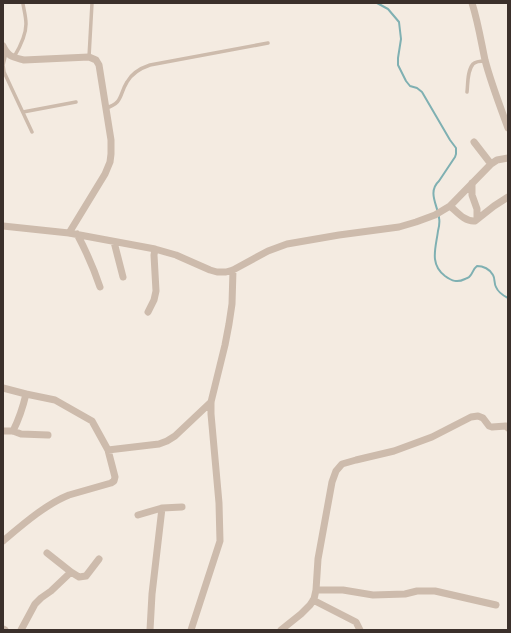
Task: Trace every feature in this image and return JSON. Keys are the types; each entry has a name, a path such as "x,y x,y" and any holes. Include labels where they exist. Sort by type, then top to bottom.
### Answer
{"street":[{"path":"472,3 494,90 508,128"},
{"path":"5,49 14,57 24,60 89,57 96,60 99,65 111,140 110,162 106,174 73,234"},
{"path":"474,142 491,164"},
{"path":"3,226 73,234 155,249 176,255 210,270 221,272 233,270 268,251 287,244 399,227 435,215 447,208 491,164 497,160 508,158"},
{"path":"472,183 472,195 477,209 477,219"},
{"path":"447,208 471,221 477,219 508,197"},
{"path":"73,234 89,259 100,287"},
{"path":"114,242 123,276"},
{"path":"148,312 156,292 155,249"},
{"path":"191,630 220,541 219,503 211,402 229,324 232,304 233,270"},
{"path":"3,388 55,400 92,421 108,450 115,477 111,484 68,496 50,505 3,541"},
{"path":"13,431 20,417 26,394"},
{"path":"108,450 159,444 167,441 175,436 211,402"},
{"path":"281,630 301,614 313,600 316,590 318,559 332,482 336,471 342,464 394,451 432,437 471,417 478,416 492,427 506,426 508,428"},
{"path":"3,431 13,431 21,434 48,435"},
{"path":"138,515 162,508 182,507"},
{"path":"150,630 152,594 162,508"},
{"path":"47,553 71,572 79,576 86,576 99,559"},
{"path":"21,630 35,604 71,572"},
{"path":"316,590 343,590 373,596 405,594 417,591 435,591 496,605"},
{"path":"313,600 356,622 360,630"}],"lane":[{"path":"89,57 92,3"},
{"path":"14,57 22,43 25,31 26,23 23,4"},
{"path":"106,108 118,103 130,78 145,67 268,44"},
{"path":"5,49 3,65 4,72 32,132"},
{"path":"467,92 468,77 472,66 475,63 486,61"},
{"path":"23,112 76,102"}],"waterway":[{"path":"377,3 388,9 399,22 401,39 398,65 406,81 410,86 417,88 422,92 456,148 455,157 436,185 433,194 439,221 435,249 435,261 437,266 445,276 457,281 469,277 477,266 486,268 493,275 495,286 498,291 508,298"}]}
